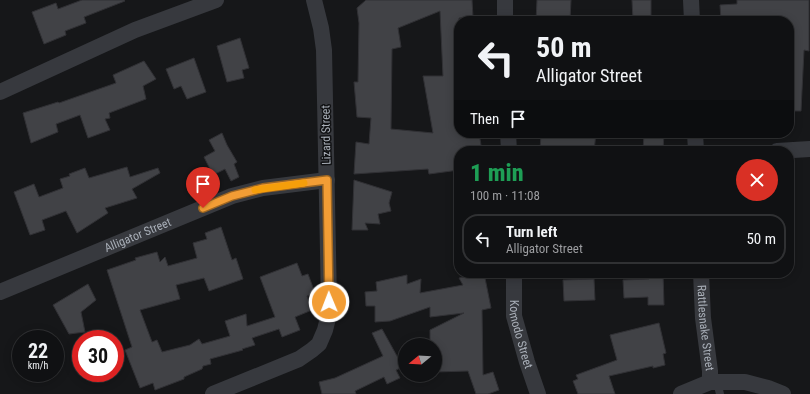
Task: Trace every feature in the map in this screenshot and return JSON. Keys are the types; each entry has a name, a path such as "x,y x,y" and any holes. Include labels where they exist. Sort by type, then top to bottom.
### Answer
{"street":[{"path":"0,92 135,30 216,0"},
{"name":"Lizard Street","path":"213,394 299,359 319,344 325,330 328,318 329,302 324,50 321,28 314,0"},
{"path":"505,0 505,16"},
{"path":"691,0 692,16"},
{"path":"794,150 810,149"},
{"name":"Alligator Street","path":"0,292 232,196 263,188 327,180"},
{"name":"Komodo Street","path":"514,278 514,316 538,394"},
{"name":"Rattlesnake Street","path":"701,278 703,318 710,370 715,386"},
{"path":"681,394 715,386 745,382 768,388 783,394"}],"building":[{"path":"82,0 125,1 84,17 86,23 65,31 66,35 44,44 32,12 56,3 58,9"},
{"path":"366,0 472,0 473,16 454,16 454,138 480,138 481,146 454,146 454,171 429,174 428,169 354,174 356,142 369,144 371,118 357,117 354,82 358,82 359,23 357,8","holes":["440,11 443,76 423,76 433,133 391,129 392,49 401,47 398,28"]},
{"path":"537,0 571,0 570,16 536,16"},
{"path":"632,0 651,0 651,16 633,16"},
{"path":"737,0 809,0 809,51 804,50 801,111 794,111 794,16 721,16 720,5 737,4"},
{"path":"240,38 249,68 242,70 244,78 227,82 217,46"},
{"path":"194,58 206,92 187,99 181,86 174,89 166,69"},
{"path":"144,61 156,79 143,86 146,99 109,113 110,118 105,119 110,130 88,138 80,115 56,124 58,132 31,143 23,113 58,102 59,103 116,83 113,75"},
{"path":"222,133 237,162 234,164 239,177 231,181 225,169 213,175 204,157 215,151 209,140"},
{"path":"541,138 595,138 595,146 540,146"},
{"path":"644,138 664,138 663,146 643,146"},
{"path":"127,167 130,177 158,168 160,173 132,189 137,198 105,208 108,213 77,233 66,211 42,220 45,230 30,235 14,192 34,184 39,197 63,188 60,179 70,176 69,174 85,168 89,178"},
{"path":"354,180 392,192 389,203 391,211 378,214 380,224 365,223 368,230 352,230"},
{"path":"221,227 232,260 236,258 243,279 209,291 204,278 176,285 180,299 140,310 152,342 157,340 162,352 190,345 199,339 202,344 230,336 225,321 246,314 247,326 275,317 260,277 297,263 302,276 308,274 315,293 307,296 312,310 295,317 300,330 282,337 279,329 252,338 255,345 242,349 243,350 210,359 211,364 203,366 202,369 184,377 184,379 155,390 153,383 140,388 125,350 132,347 107,270 136,260 135,258 157,252 160,262 165,257 168,266 197,258 193,243 207,239 205,233"},
{"path":"407,275 407,284 421,279 420,293 463,285 459,278 485,278 491,308 482,310 483,375 493,372 499,390 488,394 476,394 468,371 442,372 442,338 430,338 430,330 464,313 430,317 430,307 390,321 375,322 375,306 366,306 365,292 377,291 376,282"},
{"path":"663,278 664,305 648,305 648,297 624,298 623,280"},
{"path":"594,279 595,300 564,301 563,280"},
{"path":"88,284 96,300 81,312 85,330 72,330 72,334 69,334 53,305"},
{"path":"659,323 666,353 663,354 665,365 653,368 653,366 609,376 615,394 578,394 573,381 578,379 576,375 617,360 610,335"},
{"path":"382,329 398,358 398,369 396,370 398,379 387,384 384,377 355,391 356,394 322,394 319,382 335,378 383,356 372,333"}],"slow traffic":[{"path":"255,190 304,183"}],"route":[{"path":"203,208 232,196 263,188 327,180 329,302"}]}
